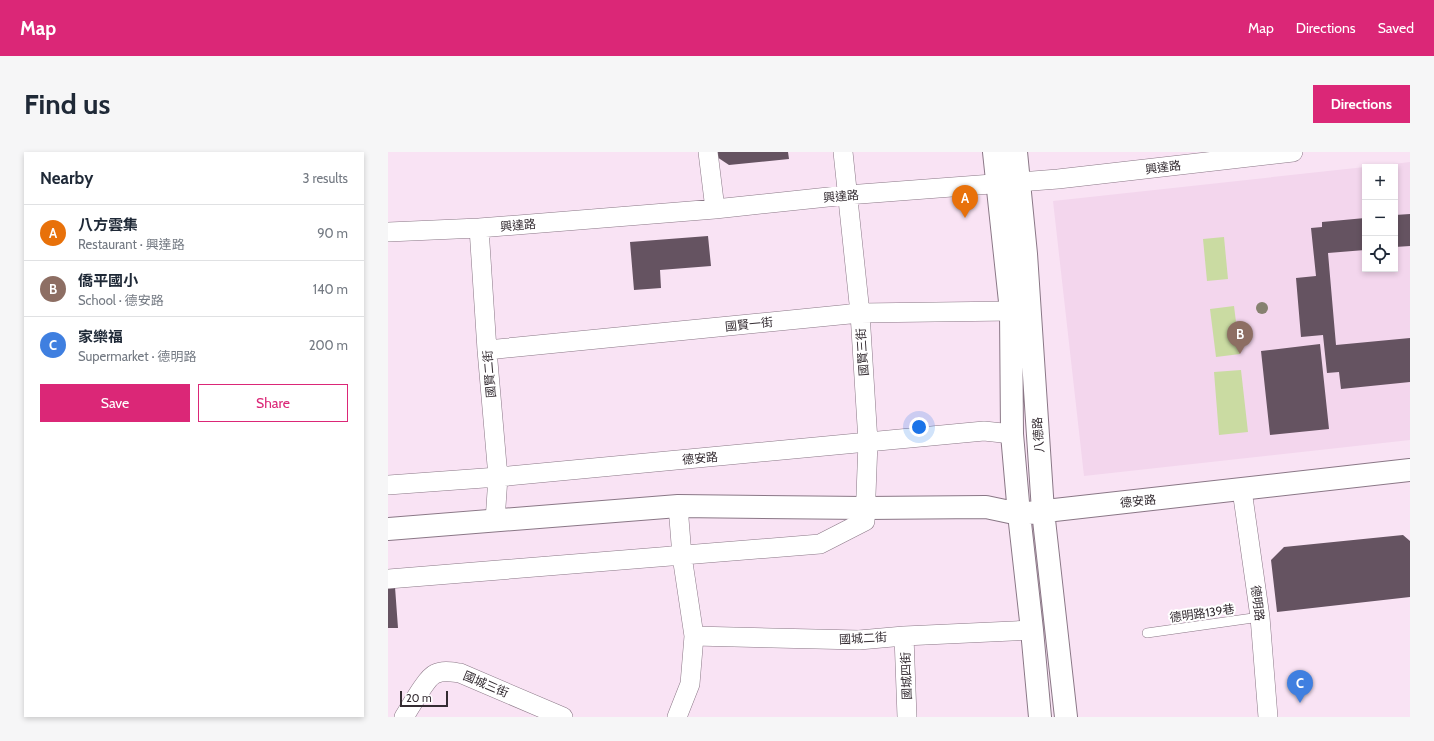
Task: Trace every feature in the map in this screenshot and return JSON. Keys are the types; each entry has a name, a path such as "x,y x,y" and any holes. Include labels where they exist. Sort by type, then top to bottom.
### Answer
{"street":[{"path":"708,152 714,208"},
{"name":"國賢三街","path":"843,152 860,313 868,442 865,508"},
{"name":"八德路","path":"994,152 1011,311 1012,434 1040,717"},
{"name":"八德路","path":"1016,152 1026,254 1043,511 1066,717"},
{"name":"興達路","path":"388,232 479,228 848,195 1058,179 1293,152"},
{"name":"國賢二街","path":"479,228 487,350 498,477 495,521"},
{"name":"國賢一街","path":"487,350 860,313 1011,311"},
{"name":"德安路","path":"388,485 498,477 984,431 1012,434"},
{"name":"德安路","path":"388,529 678,506 865,508 986,506 1019,514 1410,470"},
{"name":"德明路","path":"1242,490 1260,617 1268,717"},
{"path":"677,717 690,684 694,636 682,556 678,506"},
{"path":"388,579 820,544 865,521 865,508"},
{"name":"國城二街","path":"694,636 859,640 904,636 1032,630"},
{"name":"國城四街","path":"904,636 907,717"},
{"name":"國城三街","path":"404,717 431,678 435,674 446,671 460,673 563,717"}],"lane":[{"name":"德明路139巷","path":"1147,633 1260,617"}],"shaded area":[{"path":"1410,162 1410,440 1084,476 1053,201 1362,167 1362,272 1398,272 1398,164 1392,164"}],"green space":[{"path":"1224,237 1228,279 1207,281 1203,239"},
{"path":"1234,306 1240,354 1216,357 1210,309"},
{"path":"1241,370 1248,432 1219,435 1214,372"}],"building":[{"path":"717,152 788,152 789,159 729,165 717,157"},
{"path":"1410,214 1410,246 1398,247 1398,215"},
{"path":"1362,218 1362,250 1328,253 1336,345 1410,338 1410,382 1341,389 1339,372 1327,373 1323,335 1301,337 1296,278 1316,276 1311,228 1322,227 1322,222"},
{"path":"708,236 711,266 660,270 661,288 634,290 630,242"},
{"path":"1320,344 1329,429 1270,435 1261,351"},
{"path":"1403,535 1410,541 1410,597 1277,612 1271,560 1284,547"},
{"path":"395,587 398,628 388,628 388,588"}],"place":[{"name":"八方雲集","path":"965,218"},
{"name":"僑平國小","path":"1240,354"},
{"name":"家樂福","path":"1300,703"}]}
